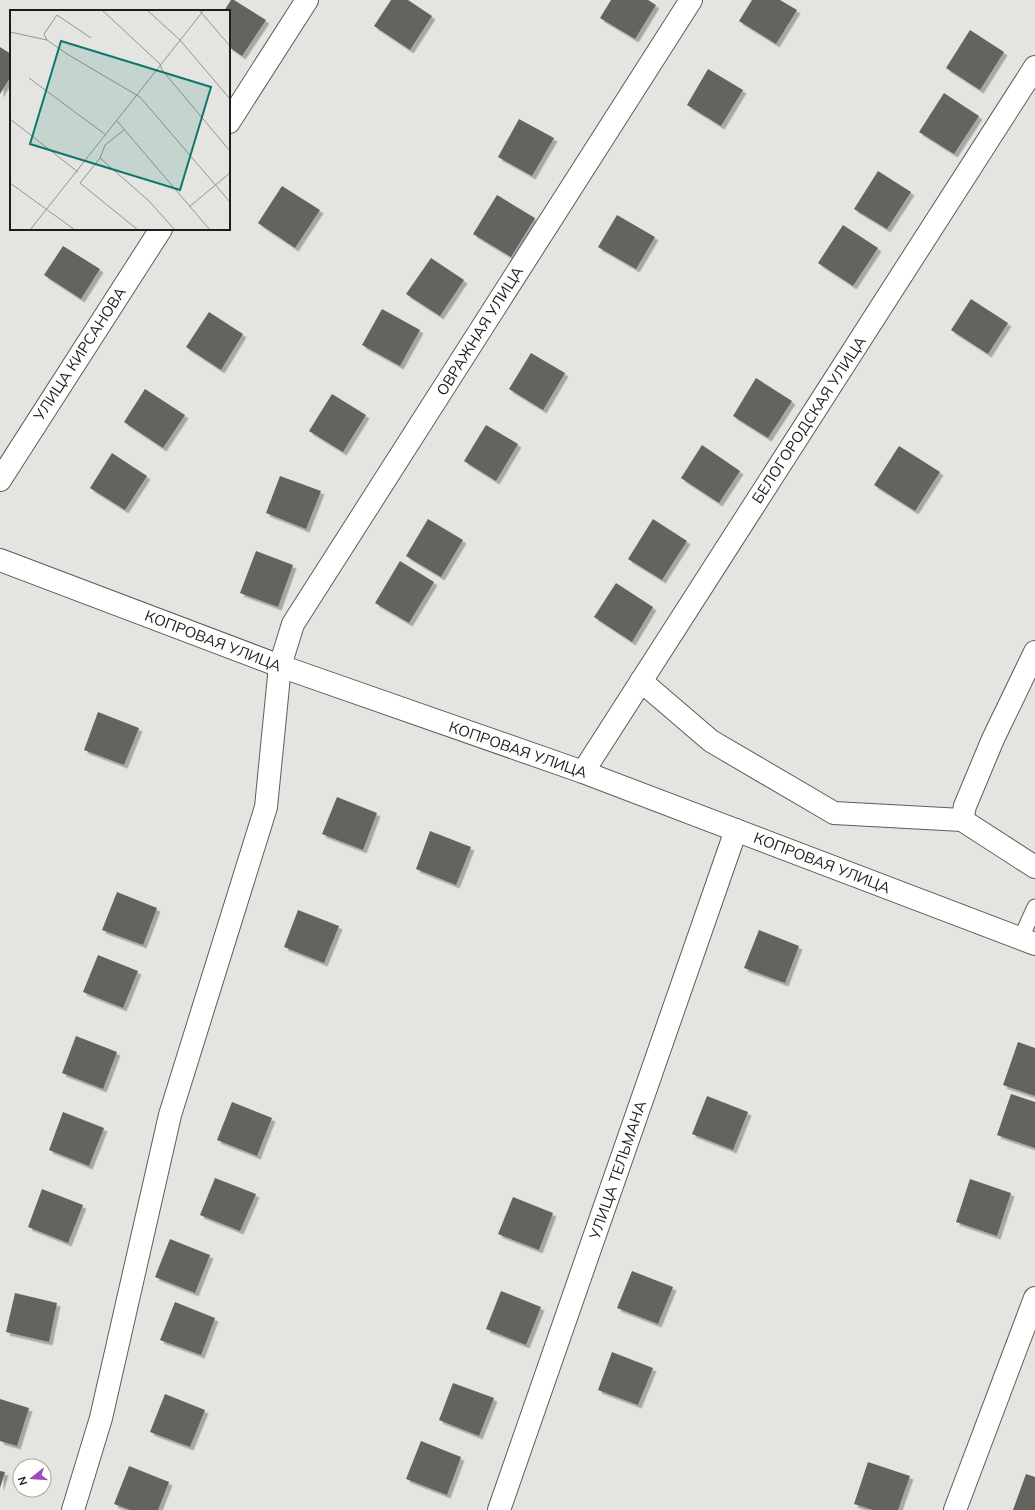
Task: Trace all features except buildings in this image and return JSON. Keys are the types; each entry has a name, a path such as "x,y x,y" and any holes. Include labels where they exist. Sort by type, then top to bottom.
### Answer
{"street":[{"path":"230,120 307,0"},
{"name":"ОВРАЖНАЯ УЛИЦА","path":"73,1510 101,1418 170,1115 266,807 280,666 293,624 691,0"},
{"name":"БЕЛОГОРОДСКАЯ УЛИЦА","path":"583,772 1035,67"},
{"name":"УЛИЦА КИРСАНОВА","path":"0,480 159,230"},
{"name":"КОПРОВАЯ УЛИЦА","path":"0,560 280,666 583,772 1028,941"},
{"path":"962,820 965,806 993,739 1035,652"},
{"path":"641,681 711,740 834,813 962,820 1035,867"},
{"name":"УЛИЦА ТЕЛЬМАНА","path":"499,1510 736,830"},
{"path":"955,1510 1035,1298"}],"lane":[{"path":"1028,941 1035,907"}]}
